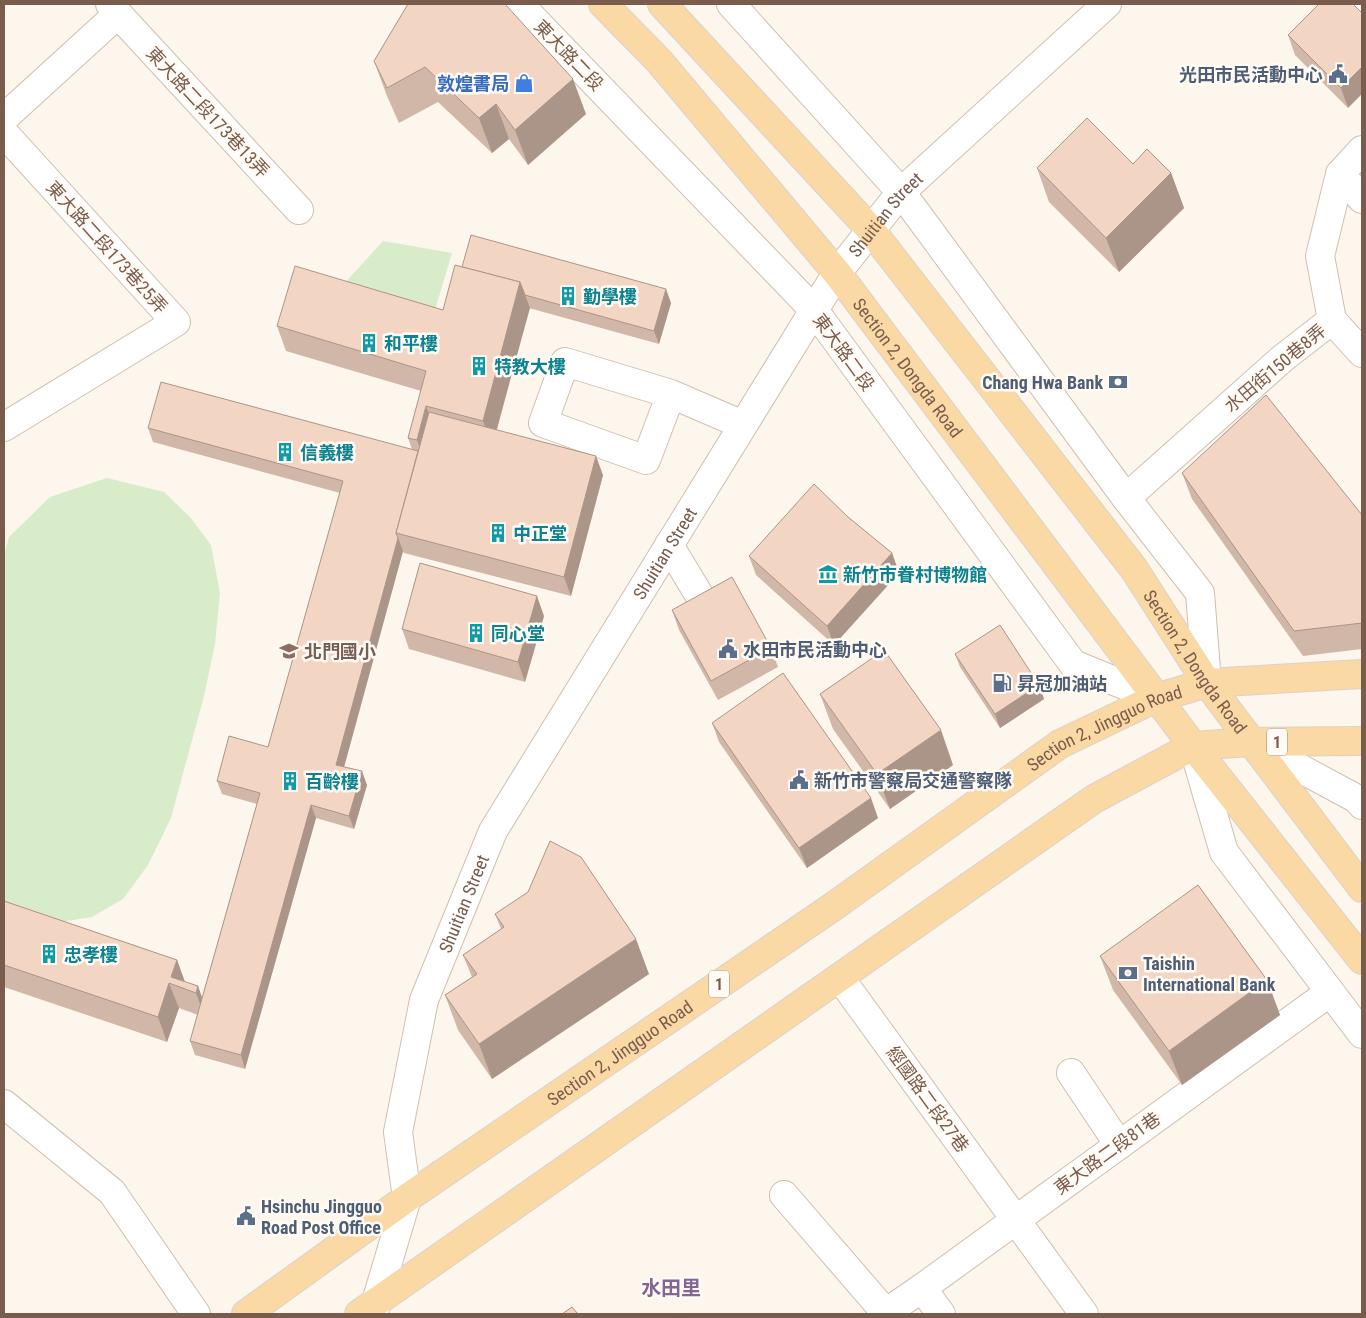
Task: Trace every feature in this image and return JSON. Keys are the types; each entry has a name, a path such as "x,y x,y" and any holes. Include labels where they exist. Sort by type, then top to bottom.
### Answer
{"main road":[{"name":"Section 2, Dongda Road","path":"603,4 659,60 837,273 1156,698 1362,960"},
{"name":"Section 2, Dongda Road","path":"662,4 870,229 1134,568 1207,683 1362,888"},
{"name":"1","path":"1207,683 1362,674"},
{"name":"Section 2, Jingguo Road","path":"246,1314 407,1198 834,906 1060,744 1156,698 1207,683"},
{"name":"1","path":"370,1310 1094,799 1193,746 1251,742 1362,741"}],"street":[{"name":"東大路二段","path":"519,4 814,310 1073,664 1156,698"},
{"path":"731,4 901,192 1126,498 1200,593 1207,683"},
{"name":"Shuitian Street","path":"407,1198 398,1132 424,1000 493,831 837,273 901,192 1106,4"},
{"path":"1359,4 1362,7"},
{"path":"4,118 114,9"},
{"name":"東大路二段173巷13弄","path":"114,9 299,210"},
{"name":"東大路二段173巷25弄","path":"4,133 176,322 4,427"},
{"name":"水田街150巷8弄","path":"1126,498 1283,358 1332,320 1320,256 1340,174 1362,150"},
{"path":"1340,174 1362,199"},
{"path":"1332,320 1362,353"},
{"path":"671,394 646,460 543,423 565,362 671,394 743,426"},
{"path":"669,545 707,608"},
{"name":"Section 2, Dongda Road","path":"1251,742 1357,799 1362,805"},
{"name":"Section 2, Dongda Road","path":"1193,746 1224,852 1362,1034"},
{"name":"經國路二段27巷","path":"840,978 1084,1314"},
{"name":"東大路二段81巷","path":"885,1314 1330,992"},
{"path":"1071,1073 1119,1145"},
{"path":"4,1104 112,1192 196,1314"},
{"path":"784,1195 885,1314"},
{"path":"370,1310 407,1198"},
{"path":"922,1288 941,1314"}],"green space":[{"path":"383,241 452,253 435,310 344,284"},
{"path":"107,478 164,492 190,517 211,545 220,593 215,644 204,696 171,818 148,865 123,899 92,917 60,922 4,920 4,556 9,537 50,497"}],"building":[{"path":"408,4 505,4 573,79 515,130 496,104 479,118 425,67 387,88 374,61"},
{"name":"光田市民活動中心","path":"1319,4 1353,4 1362,13 1362,67 1341,88 1288,35"},
{"path":"1087,118 1133,164 1147,149 1171,173 1106,238 1037,168"},
{"name":"勤學樓","path":"471,235 666,289 654,331 525,295 520,282 462,267"},
{"path":"455,265 520,282 483,421 426,406 417,440 408,438 426,371 277,326 295,266 443,310"},
{"name":"百齡樓","path":"161,382 418,451 396,533 398,538 336,765 362,771 349,816 311,805 241,1055 190,1041 260,793 217,781 229,736 268,747 343,481 148,428"},
{"path":"1266,395 1362,515 1362,623 1294,631 1182,473"},
{"name":"中正堂","path":"429,412 596,456 564,577 396,533"},
{"name":"新竹市眷村博物館","path":"814,484 848,517 892,553 827,626 749,556"},
{"name":"同心堂","path":"420,563 537,596 518,662 402,629"},
{"name":"水田市民活動中心","path":"732,577 771,648 711,681 672,610"},
{"name":"昇冠加油站","path":"1000,625 1039,685 995,714 955,654"},
{"path":"884,650 941,730 877,774 820,694"},
{"name":"新竹市警察局交通警察隊","path":"783,673 871,798 799,848 712,723"},
{"path":"550,841 581,857 636,939 479,1044 445,995 477,974 463,955 504,927 495,914 528,892"},
{"path":"1198,885 1267,980 1169,1051 1100,956"},
{"name":"忠孝樓","path":"4,901 177,960 171,977 198,986 196,993 169,983 158,1017 4,965"},
{"path":"572,1307 578,1314 562,1314"}],"place":[{"name":"光田市民活動中心","path":"1338,74"},
{"name":"敦煌書局","path":"524,83"},
{"name":"勤學樓","path":"568,296"},
{"name":"和平樓","path":"369,343"},
{"name":"特教大樓","path":"479,366"},
{"name":"Chang Hwa Bank","path":"1118,382"},
{"name":"信義樓","path":"285,452"},
{"name":"中正堂","path":"498,533"},
{"name":"新竹市眷村博物館","path":"828,574"},
{"name":"同心堂","path":"476,633"},
{"name":"水田市民活動中心","path":"728,649"},
{"name":"北門國小","path":"289,651"},
{"name":"昇冠加油站","path":"1002,683"},
{"name":"新竹市警察局交通警察隊","path":"799,780"},
{"name":"百齡樓","path":"290,781"},
{"name":"忠孝樓","path":"49,954"},
{"name":"Taishin International Bank","path":"1128,973"},
{"name":"Hsinchu Jingguo Road Post Office","path":"246,1216"}],"district":[{"name":"水田里","path":"671,1288"}]}
